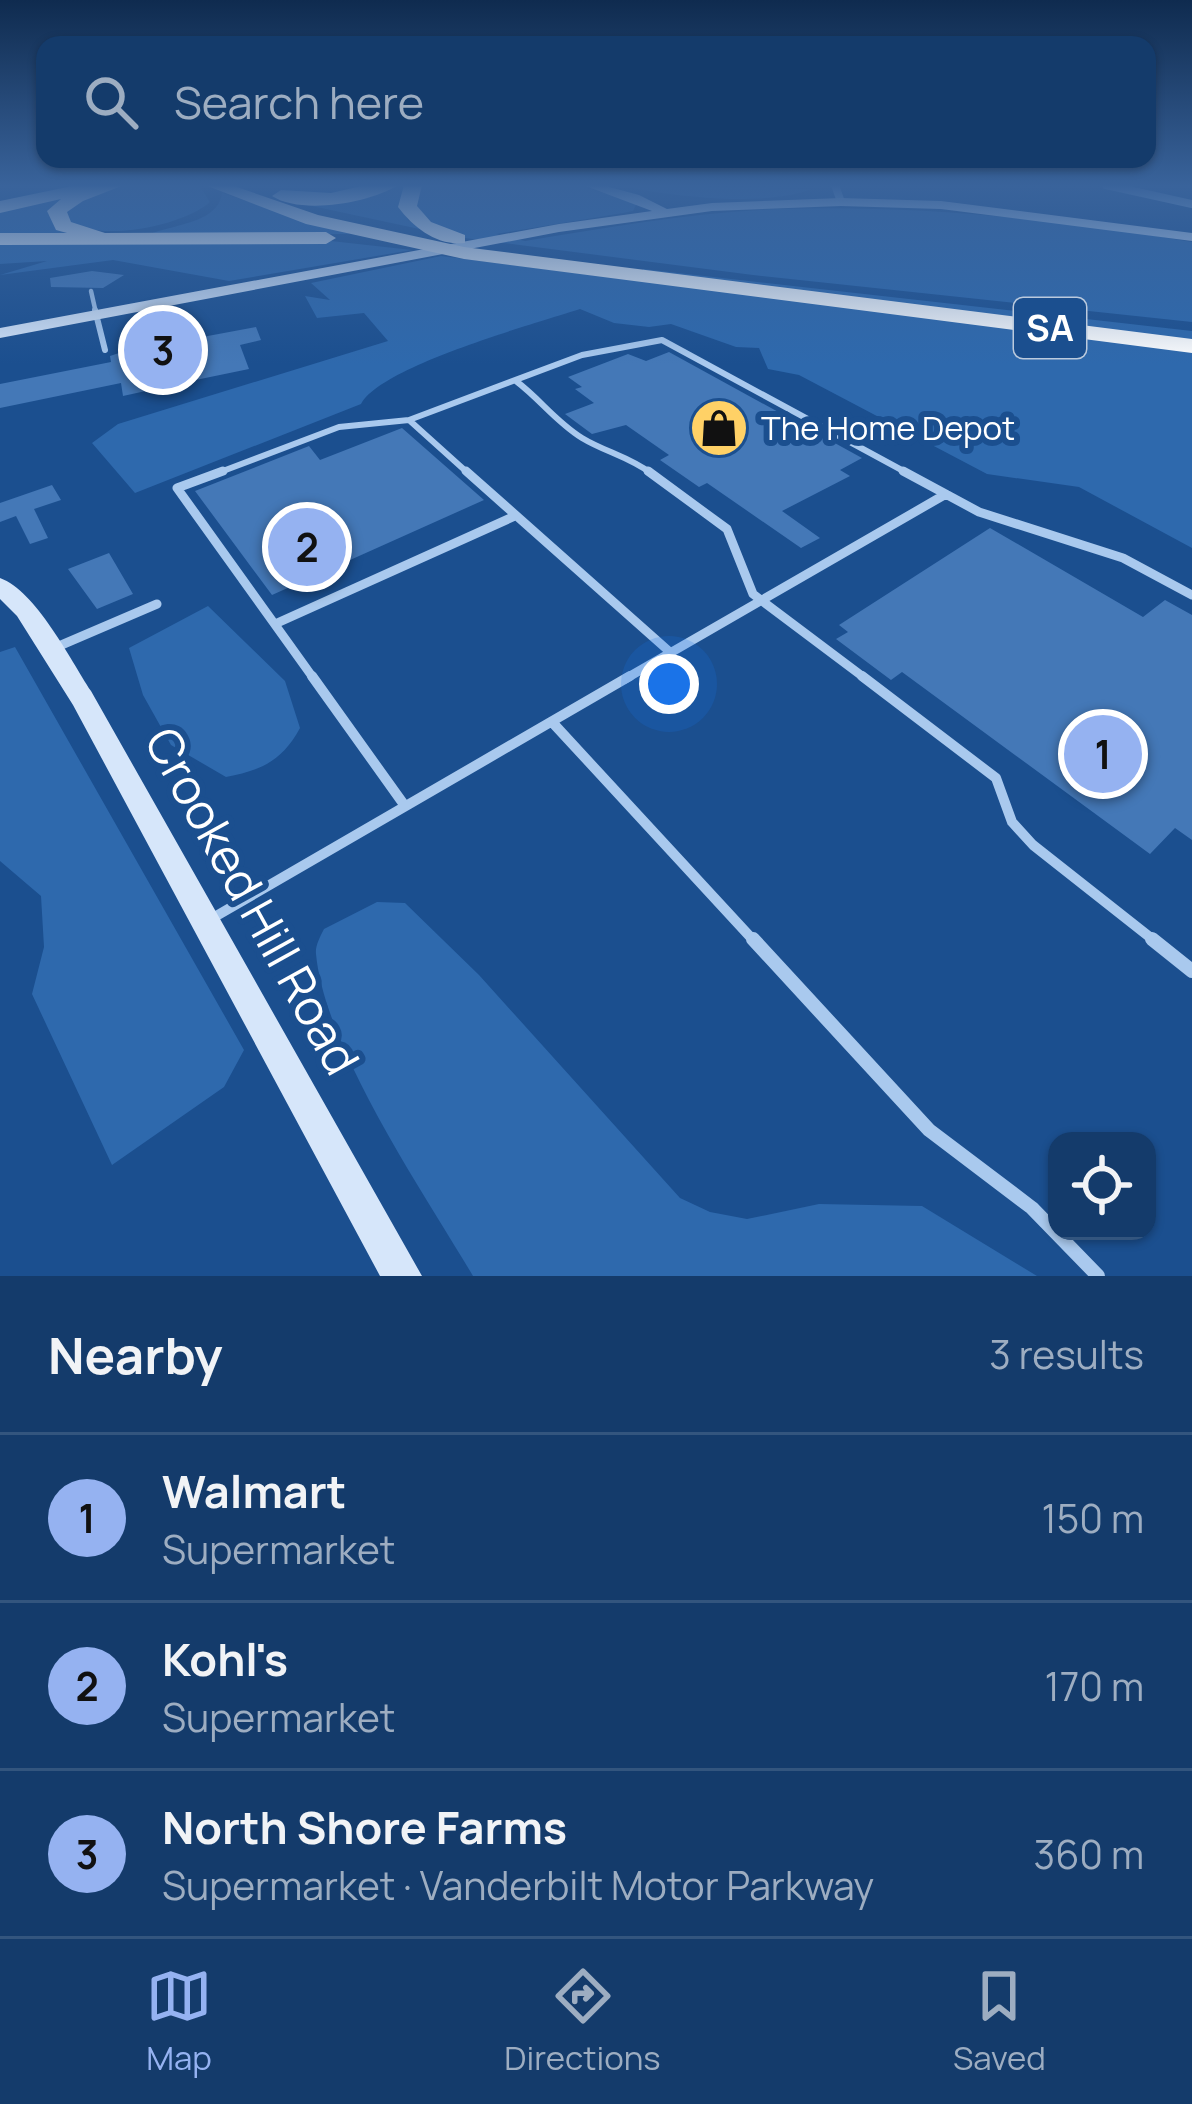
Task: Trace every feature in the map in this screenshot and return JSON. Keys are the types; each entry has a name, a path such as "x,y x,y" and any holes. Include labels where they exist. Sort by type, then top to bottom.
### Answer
{"highway":[{"path":"372,245 542,263"},
{"name":"SA","path":"428,245 1192,346"},
{"name":"SA","path":"473,245 1192,328"},
{"path":"484,245 497,249"}],"main road":[{"path":"0,333 471,245"},
{"name":"Crooked Hill Road","path":"0,586 20,602 52,649 402,1276"}],"lane":[{"path":"91,291 105,350"},
{"path":"406,806 177,488 339,427 410,420 618,345 662,340 979,512 1123,558 1192,596"},
{"path":"516,380 543,402 548,415 589,442 628,456 727,529 747,586 996,778 1012,821 1033,845 1192,971"},
{"path":"410,420 671,653"},
{"path":"207,922 946,494"},
{"path":"275,624 515,516"},
{"path":"52,649 157,604"},
{"path":"552,722 929,1130 1032,1208 1098,1276"}],"shaded area":[{"path":"0,245 363,245 412,250 229,281 113,260 0,275 47,261 0,264"},
{"path":"516,245 1192,245 1192,322"},
{"path":"441,256 1192,351 1192,548 1079,487 987,474 799,375 768,369 759,348 736,347 671,324 614,323 580,309 427,361 397,375 361,404 135,493 92,443 118,424 388,341 364,313 317,318 305,296 330,300 311,283"},
{"path":"643,269 1192,331 1192,342 642,273"},
{"path":"208,606 285,681 300,728 270,762 226,777 171,745 143,695 129,648"},
{"path":"15,647 244,1050 224,1087 112,1165 32,994 44,947 41,896 0,861 0,652"},
{"path":"377,902 405,903 479,975 680,1198 710,1212 747,1219 819,1204 922,1206 1037,1276 473,1276 380,1120 337,1033 323,992 316,951 324,929"}],"building":[{"path":"92,271 124,275 103,288 51,287 50,278"},
{"path":"256,327 261,340 240,345 249,369 181,383 183,391 166,394 164,387 123,396 121,383 0,408 0,384 111,362 110,356 122,352"},
{"name":"The Home Depot","path":"669,352 862,458 840,470 850,476 782,511 820,538 801,548 707,483 699,487 660,460 669,455 626,425 592,434 565,414 594,403 568,377 628,354 646,361"},
{"path":"402,428 484,500 272,595 195,491 309,446 320,460"},
{"path":"52,485 61,500 34,509 48,538 30,544 16,516 0,522 0,503"},
{"path":"990,528 1143,617 1165,600 1192,615 1192,840 1175,828 1150,854 902,672 891,680 836,639 848,632 839,625"},
{"path":"109,553 133,594 97,609 68,569"}],"place":[{"name":"North Shore Farms","path":"163,350"},
{"name":"The Home Depot","path":"719,428"},
{"name":"Kohl's","path":"307,547"},
{"name":"Walmart","path":"1103,754"}]}
